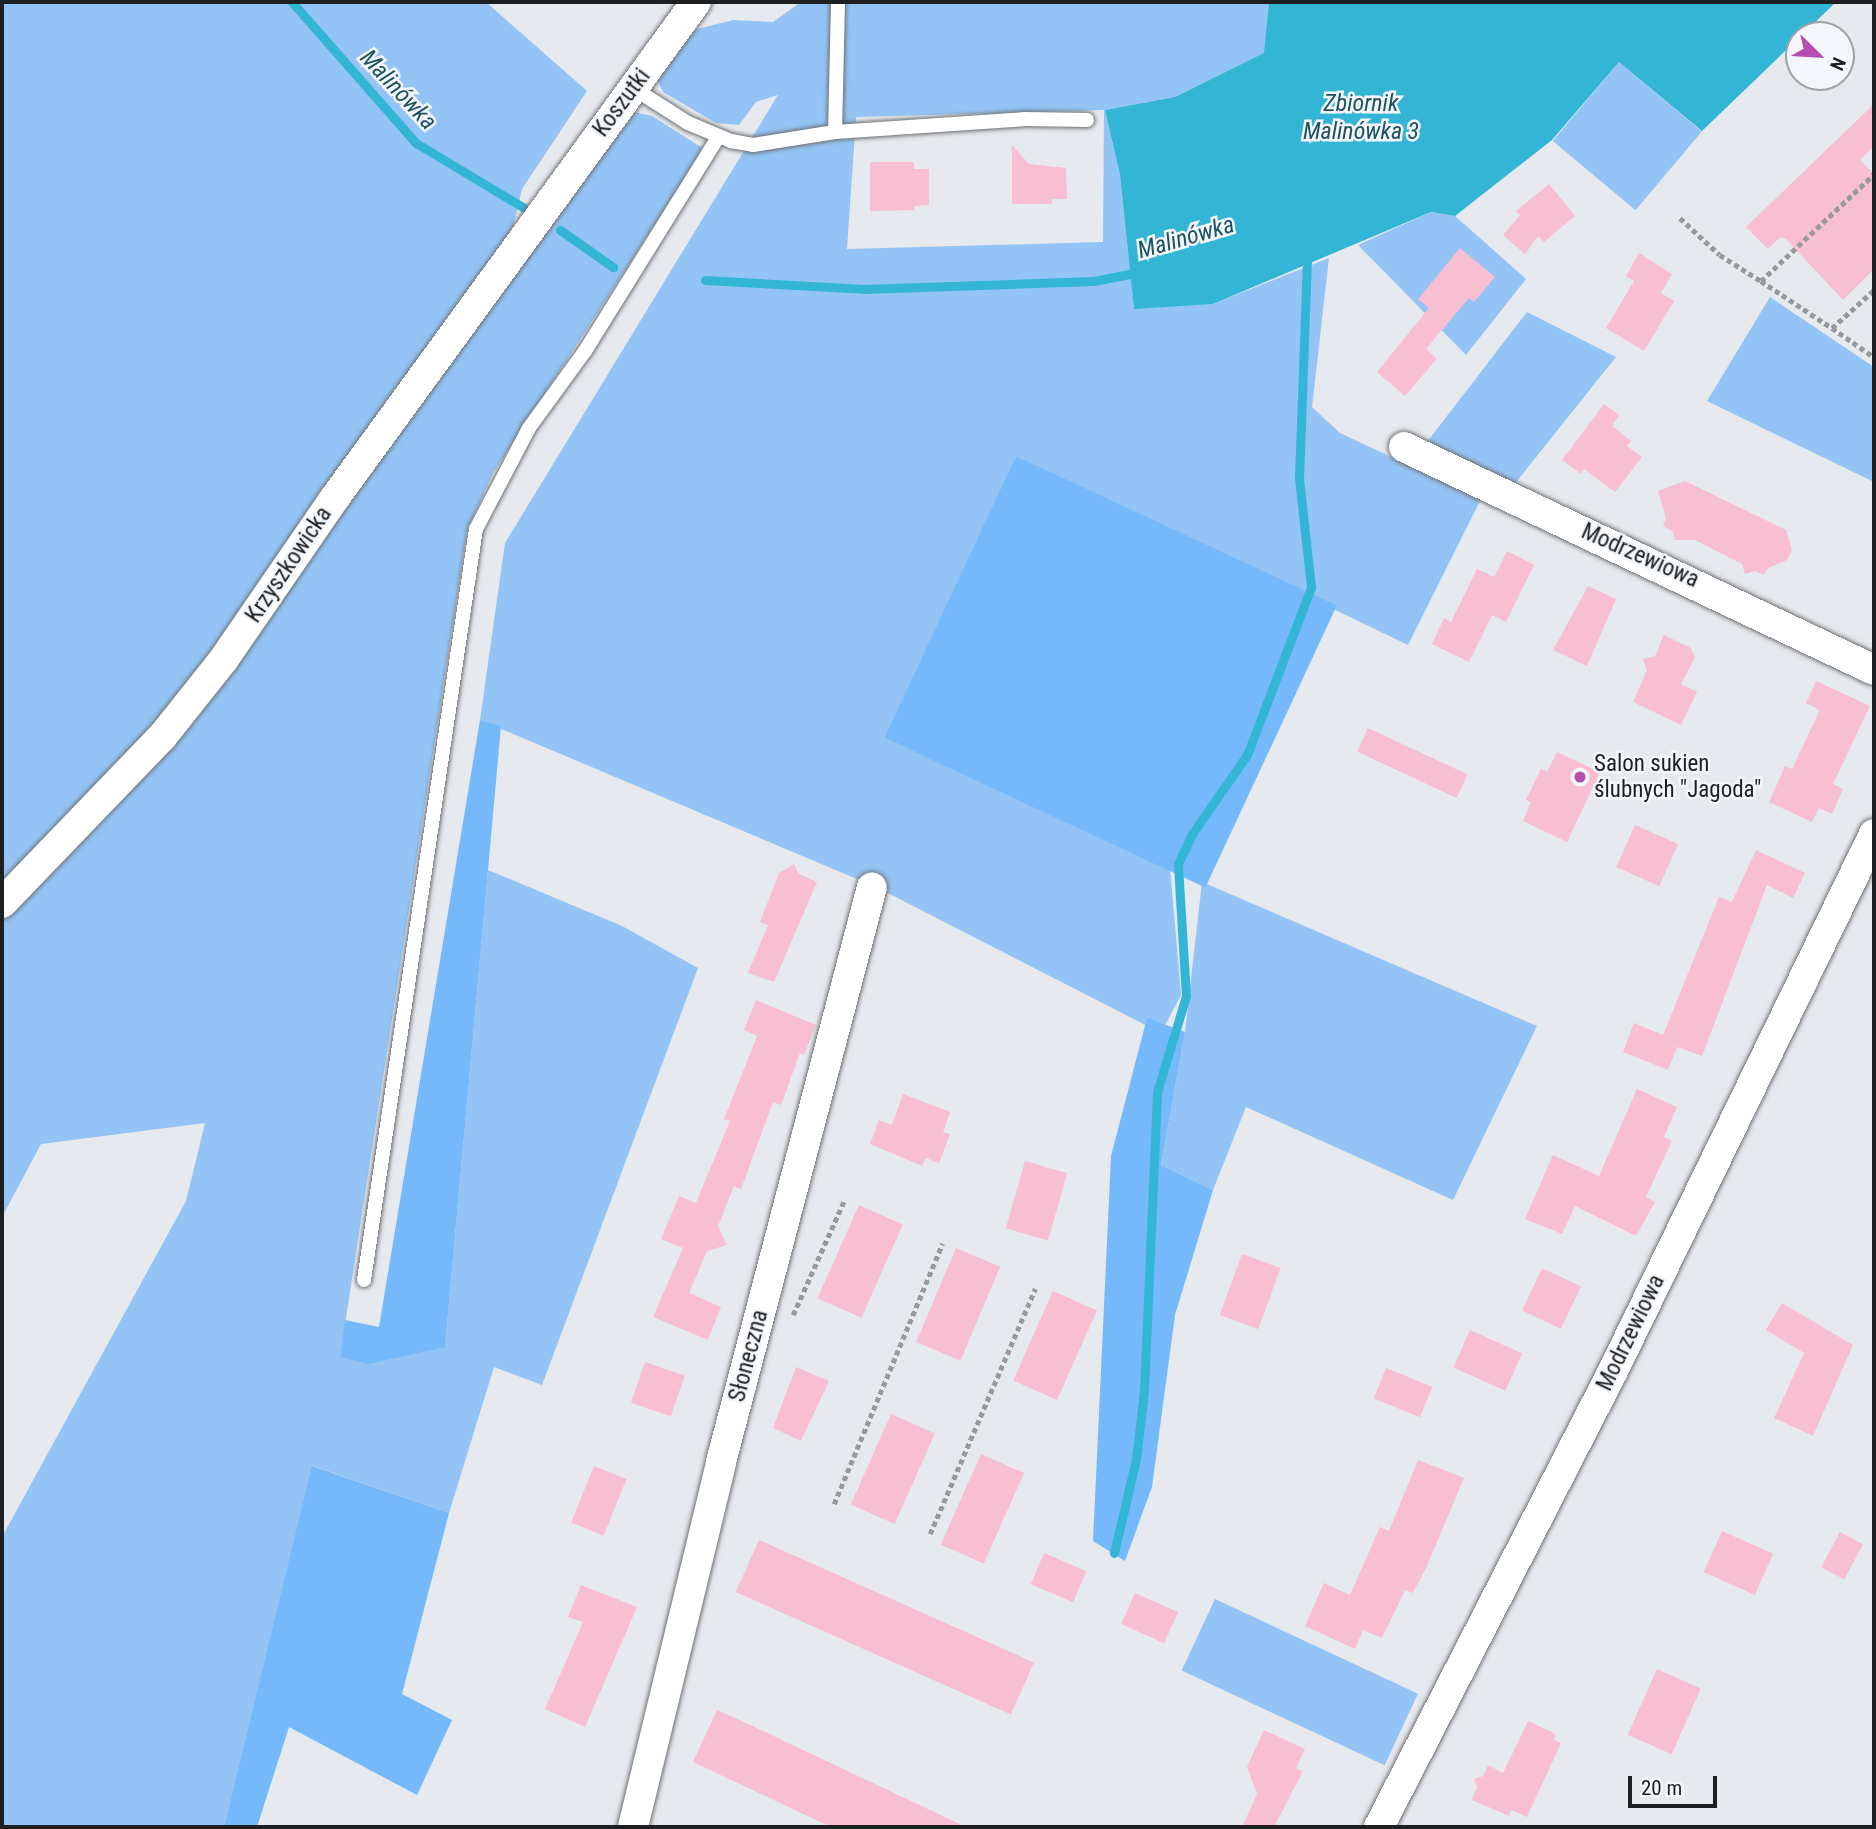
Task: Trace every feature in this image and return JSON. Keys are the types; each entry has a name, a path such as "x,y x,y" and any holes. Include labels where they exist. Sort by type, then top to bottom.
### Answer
{"street":[{"name":"Koszutki","path":"547,203 696,2"},
{"name":"Krzyszkowicka","path":"2,902 162,737 224,659 547,203"},
{"name":"Modrzewiowa","path":"1404,447 1874,670"},
{"name":"Modrzewiowa","path":"1379,1827 1613,1371 1874,834"},
{"name":"Słoneczna","path":"633,1827 721,1462 872,887"}],"lane":[{"path":"835,132 838,2"},
{"path":"634,88 724,139 753,145 835,132 1024,119 1087,120"},
{"path":"364,1280 476,528 529,428 585,351 724,139"}],"path":[{"path":"1761,281 1874,174"},
{"path":"1680,218 1710,248 1874,357"},
{"path":"1832,328 1874,290"},
{"path":"788,1326 844,1201"},
{"path":"834,1504 942,1244"},
{"path":"930,1534 1035,1289"}],"shaded area":[{"path":"2,2 486,2 587,91 522,189 513,228 244,619 173,707 2,882"},
{"path":"801,2 1269,2 1265,53 1175,97 1105,110 1120,175 1134,308 1213,304 1329,258 1312,407 1340,433 1481,499 1408,645 1016,456 887,739 1170,868 1181,995 1161,1033 876,887 480,720 505,543 778,95 756,102 739,125 716,123 663,92 656,78 693,30 733,20 773,22","holes":["1104,110 1103,242 847,249 856,117"]},
{"path":"1619,62 1702,131 1636,210 1553,141"},
{"path":"630,111 652,116 704,149 493,473 467,531 340,1357 445,1346 488,870 622,926 698,968 542,1385 494,1367 449,1513 313,1466 224,1827 2,1827 2,1537 186,1201 205,1123 41,1144 2,1217 2,916 85,826"},
{"path":"1431,212 1455,216 1526,279 1466,355 1358,245"},
{"path":"1770,297 1874,367 1874,482 1707,401"},
{"path":"1527,312 1616,357 1513,486 1427,442"},
{"path":"1016,456 1337,606 1205,887 885,738"},
{"path":"480,720 501,726 445,1347 368,1364 340,1357 345,1320 379,1327"},
{"path":"1202,882 1537,1026 1453,1200 1246,1107 1213,1190 1161,1165 1185,1032"},
{"path":"1147,1018 1185,1032 1161,1165 1213,1190 1175,1315 1152,1487 1125,1561 1093,1541 1111,1156"},
{"path":"312,1466 449,1513 402,1694 452,1720 417,1795 289,1727 257,1827 224,1827"},
{"path":"1215,1599 1418,1694 1385,1765 1182,1671"}],"water":[{"name":"Zbiornik Malinówka 3","path":"1269,2 1836,2 1816,21 1785,21 1785,51 1702,131 1619,62 1552,140 1455,216 1431,212 1213,304 1134,309 1120,175 1105,110 1175,97 1264,53"}],"building":[{"path":"1874,104 1874,147 1860,160 1874,174 1874,269 1843,300 1786,239 1780,237 1768,249 1746,227"},
{"path":"1012,145 1029,164 1066,168 1067,199 1052,199 1052,204 1012,204"},
{"path":"870,162 914,162 914,169 929,169 929,205 914,206 914,210 870,211"},
{"path":"1549,184 1575,216 1544,242 1538,236 1525,254 1503,235 1520,215 1516,211"},
{"path":"1460,248 1495,277 1474,302 1469,298 1426,349 1437,359 1405,396 1377,372 1429,308 1418,299"},
{"path":"1639,253 1672,274 1661,293 1674,301 1644,351 1606,328 1634,281 1626,276"},
{"path":"1604,404 1619,415 1612,426 1631,441 1627,446 1642,457 1615,492 1584,469 1581,474 1562,460"},
{"path":"1685,481 1786,530 1792,550 1787,560 1768,568 1764,575 1755,571 1745,574 1742,564 1695,540 1675,540 1672,531 1663,526 1666,518 1658,491"},
{"path":"1507,551 1534,565 1506,622 1492,615 1469,662 1432,644 1444,618 1451,622 1477,569 1494,577"},
{"path":"1588,586 1616,599 1587,666 1553,650"},
{"path":"1664,635 1691,648 1695,658 1681,684 1697,692 1681,725 1633,702 1647,670 1643,659 1655,656"},
{"path":"1816,681 1870,706 1833,784 1843,789 1832,814 1819,808 1812,822 1769,802 1785,766 1792,769 1820,710 1806,703"},
{"path":"1368,728 1468,774 1457,798 1357,752"},
{"path":"1557,752 1600,772 1567,842 1523,821 1531,802 1526,800 1541,769 1547,772"},
{"path":"1635,825 1678,844 1659,886 1616,867"},
{"path":"1756,850 1805,873 1793,898 1767,885 1702,1056 1677,1047 1668,1070 1623,1052 1634,1023 1663,1035 1719,897 1732,902"},
{"path":"794,864 799,874 817,882 774,982 748,973 768,925 760,922 779,873"},
{"path":"756,1000 816,1025 804,1055 800,1053 781,1105 773,1102 741,1189 734,1186 718,1226 727,1245 707,1251 689,1293 721,1307 708,1340 653,1317 683,1248 661,1239 679,1196 696,1203 730,1121 724,1119 757,1036 744,1030"},
{"path":"1637,1089 1677,1107 1664,1137 1672,1141 1646,1197 1655,1202 1636,1236 1575,1206 1562,1234 1525,1219 1553,1155 1599,1176"},
{"path":"903,1094 950,1112 943,1132 950,1134 939,1163 926,1158 922,1166 870,1144 879,1120 892,1125"},
{"path":"1025,1161 1067,1173 1048,1240 1006,1228"},
{"path":"859,1205 903,1225 861,1318 818,1298"},
{"path":"956,1248 1000,1267 960,1361 916,1342"},
{"path":"1242,1254 1281,1268 1258,1329 1220,1315"},
{"path":"1542,1268 1581,1286 1561,1329 1522,1311"},
{"path":"1053,1291 1097,1311 1057,1400 1013,1381"},
{"path":"1782,1303 1853,1345 1813,1436 1774,1418 1804,1353 1766,1330"},
{"path":"1470,1330 1522,1353 1505,1391 1453,1367"},
{"path":"645,1362 685,1376 671,1416 631,1403"},
{"path":"796,1367 829,1381 801,1441 773,1428"},
{"path":"1386,1368 1432,1387 1420,1417 1374,1399"},
{"path":"891,1414 935,1434 895,1524 851,1504"},
{"path":"981,1454 1024,1473 984,1564 941,1544"},
{"path":"1418,1460 1464,1478 1413,1593 1405,1590 1382,1638 1363,1630 1355,1649 1305,1626 1324,1583 1350,1595 1380,1527 1389,1531"},
{"path":"594,1466 626,1479 604,1536 571,1523"},
{"path":"1722,1531 1773,1554 1755,1595 1704,1572"},
{"path":"1840,1532 1863,1544 1844,1580 1821,1567"},
{"path":"759,1540 1034,1662 1011,1714 736,1592"},
{"path":"1044,1553 1086,1571 1073,1602 1031,1584"},
{"path":"581,1585 637,1607 585,1727 545,1709 583,1622 568,1617"},
{"path":"1135,1593 1178,1612 1164,1643 1121,1624"},
{"path":"1657,1669 1701,1689 1672,1754 1628,1735"},
{"path":"717,1710 966,1827 831,1827 693,1762"},
{"path":"1528,1721 1556,1734 1554,1740 1561,1743 1527,1817 1511,1810 1509,1816 1472,1800 1477,1787 1474,1779 1483,1776 1488,1765 1503,1773"},
{"path":"1264,1730 1305,1749 1296,1768 1303,1771 1274,1827 1242,1827 1257,1794 1247,1767"}],"waterway":[{"name":"Malinówka","path":"292,2 416,143 526,209"},
{"name":"Malinówka","path":"560,230 613,267"},
{"path":"1114,1553 1136,1459 1144,1391 1157,1092 1186,996 1178,864 1192,834 1247,755 1311,587 1299,478 1307,256"},
{"name":"Malinówka","path":"705,280 864,289 1094,281 1139,272"}],"place":[{"name":"Salon sukien ślubnych \"Jagoda\"","path":"1580,777"}]}
